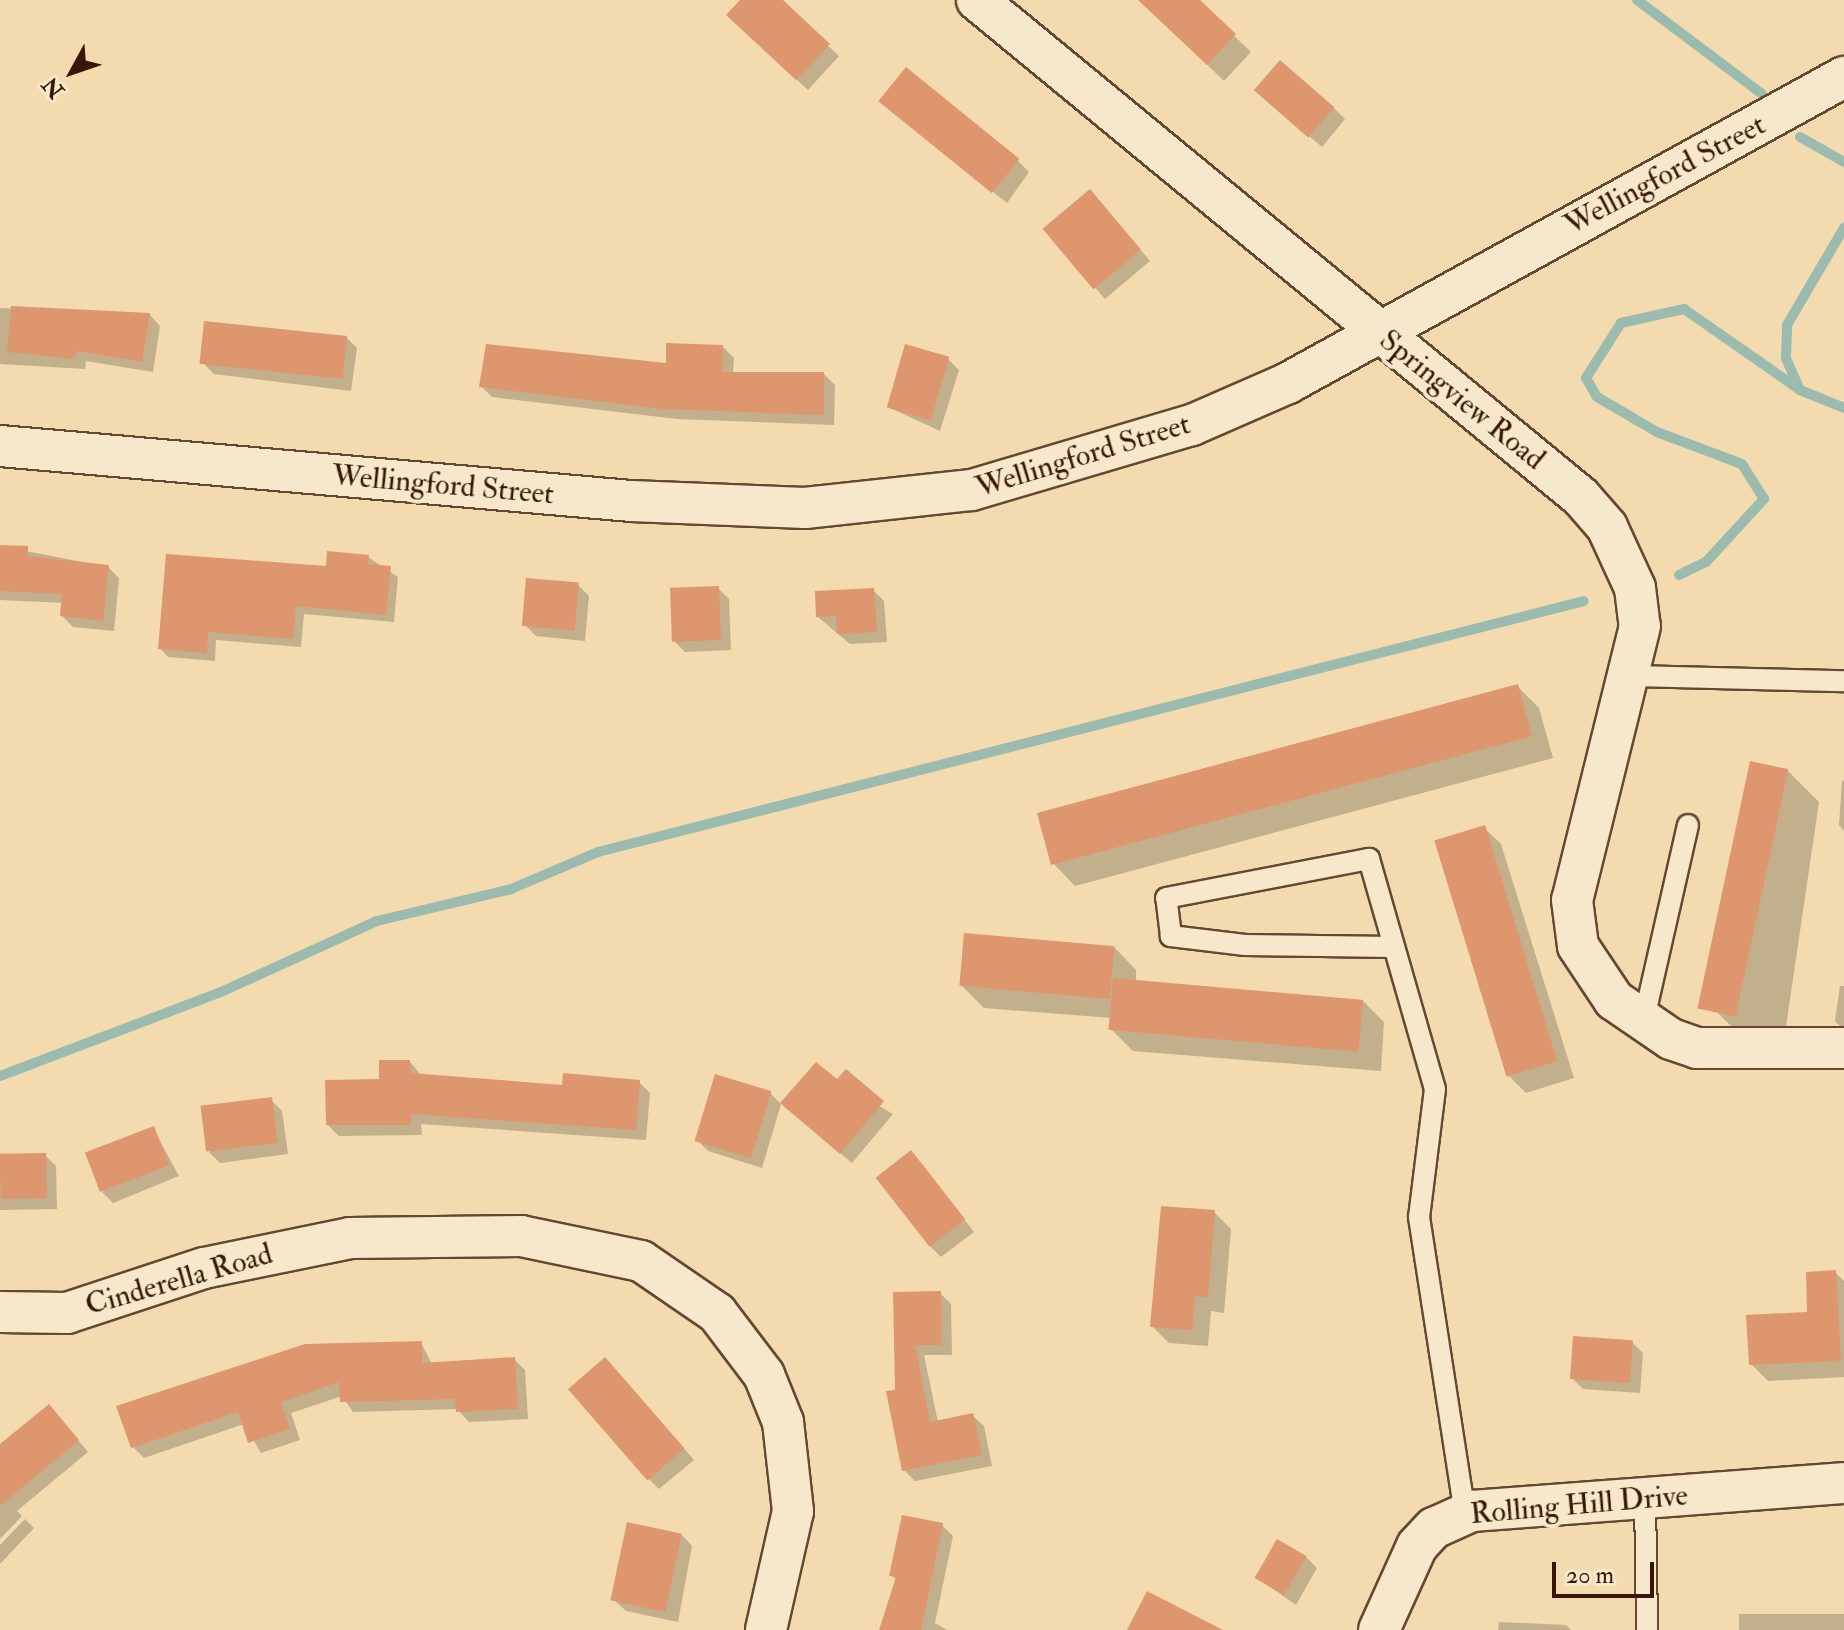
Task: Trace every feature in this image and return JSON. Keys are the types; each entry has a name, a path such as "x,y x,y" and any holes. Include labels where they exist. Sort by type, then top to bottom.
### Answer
{"street":[{"name":"Springview Road","path":"977,0 1581,497 1607,527 1635,588 1640,626 1633,676 1572,900 1578,946 1601,986 1643,1023"},
{"name":"Wellingford Street","path":"0,446 631,501 805,508 906,501 1074,465 1192,425 1378,332 1844,77"},
{"path":"1643,1023 1697,1048 1844,1048"},
{"name":"Cinderella Road","path":"0,1312 67,1313 204,1268 350,1238 521,1236 641,1261 717,1313 764,1375 783,1422 793,1511 766,1630"},
{"name":"Rolling Hill Drive","path":"1379,1630 1417,1546 1465,1514 1844,1483"}],"lane":[{"path":"1633,676 1844,681"},
{"path":"1643,1023 1688,825"},
{"path":"1394,947 1245,945 1171,936 1166,898 1369,859 1435,1089 1419,1217 1465,1514"},
{"path":"1645,1498 1647,1630"}],"building":[{"path":"740,0 783,0 830,44 796,80 726,15"},
{"path":"1138,0 1200,0 1236,34 1207,65"},
{"path":"1280,60 1334,107 1308,137 1254,90"},
{"path":"906,67 1019,159 992,193 878,101"},
{"path":"1090,189 1141,250 1093,289 1043,229"},
{"path":"11,306 150,313 142,362 76,351 75,359 7,352"},
{"path":"204,321 347,336 343,379 200,364"},
{"path":"666,343 723,345 723,372 824,372 824,415 664,409 479,387 486,344 666,363"},
{"path":"905,344 949,357 931,420 887,407"},
{"path":"0,545 28,546 28,556 109,565 103,621 60,616 62,594 0,591"},
{"path":"327,551 369,555 368,564 391,566 386,615 296,606 293,639 208,632 207,653 158,649 166,554 326,566"},
{"path":"526,578 579,583 575,630 522,626"},
{"path":"719,586 721,640 672,642 670,588"},
{"path":"874,588 877,632 837,634 836,616 816,617 815,591"},
{"path":"1518,684 1532,736 1051,865 1037,813"},
{"path":"1750,761 1788,769 1736,1017 1697,1008"},
{"path":"1485,825 1557,1061 1507,1077 1434,840"},
{"path":"964,933 1114,946 1110,999 959,986"},
{"path":"1113,978 1363,1000 1359,1052 1108,1030"},
{"path":"379,1060 410,1060 411,1073 562,1085 563,1073 640,1080 636,1130 411,1114 411,1125 326,1125 325,1080 379,1079"},
{"path":"816,1062 837,1079 846,1069 884,1101 840,1154 780,1103"},
{"path":"715,1074 771,1091 751,1158 695,1141"},
{"path":"272,1097 278,1143 206,1151 201,1106"},
{"path":"154,1126 169,1165 100,1192 85,1153"},
{"path":"911,1150 965,1219 930,1247 876,1178"},
{"path":"46,1153 47,1198 1,1199 0,1154"},
{"path":"1161,1206 1215,1210 1208,1297 1195,1296 1192,1330 1150,1327"},
{"path":"1836,1270 1841,1361 1749,1365 1746,1315 1807,1312 1806,1272"},
{"path":"941,1291 941,1345 915,1345 930,1422 973,1413 982,1455 902,1471 886,1391 895,1390 893,1292"},
{"path":"1573,1336 1633,1340 1630,1383 1570,1379"},
{"path":"422,1341 422,1363 515,1357 518,1409 456,1412 455,1399 340,1402 339,1382 281,1402 290,1429 248,1443 238,1412 131,1448 116,1406 305,1344"},
{"path":"605,1357 684,1448 647,1480 568,1389"},
{"path":"49,1404 79,1440 0,1506 0,1444"},
{"path":"902,1515 943,1523 921,1630 879,1630 896,1577 889,1576"},
{"path":"627,1522 682,1534 665,1612 610,1600"},
{"path":"1277,1539 1306,1556 1284,1595 1254,1578"},
{"path":"1147,1591 1223,1630 1127,1630"}],"waterway":[{"path":"1637,0 1762,94"},
{"path":"1800,137 1844,162"},
{"path":"1800,390 1786,358 1787,325 1844,228"},
{"path":"1679,575 1706,562 1764,499 1742,464 1657,432 1597,397 1586,378 1621,323 1684,309 1800,390 1844,408"},
{"path":"0,1076 221,992 377,921 511,889 598,852 1584,601"}]}
